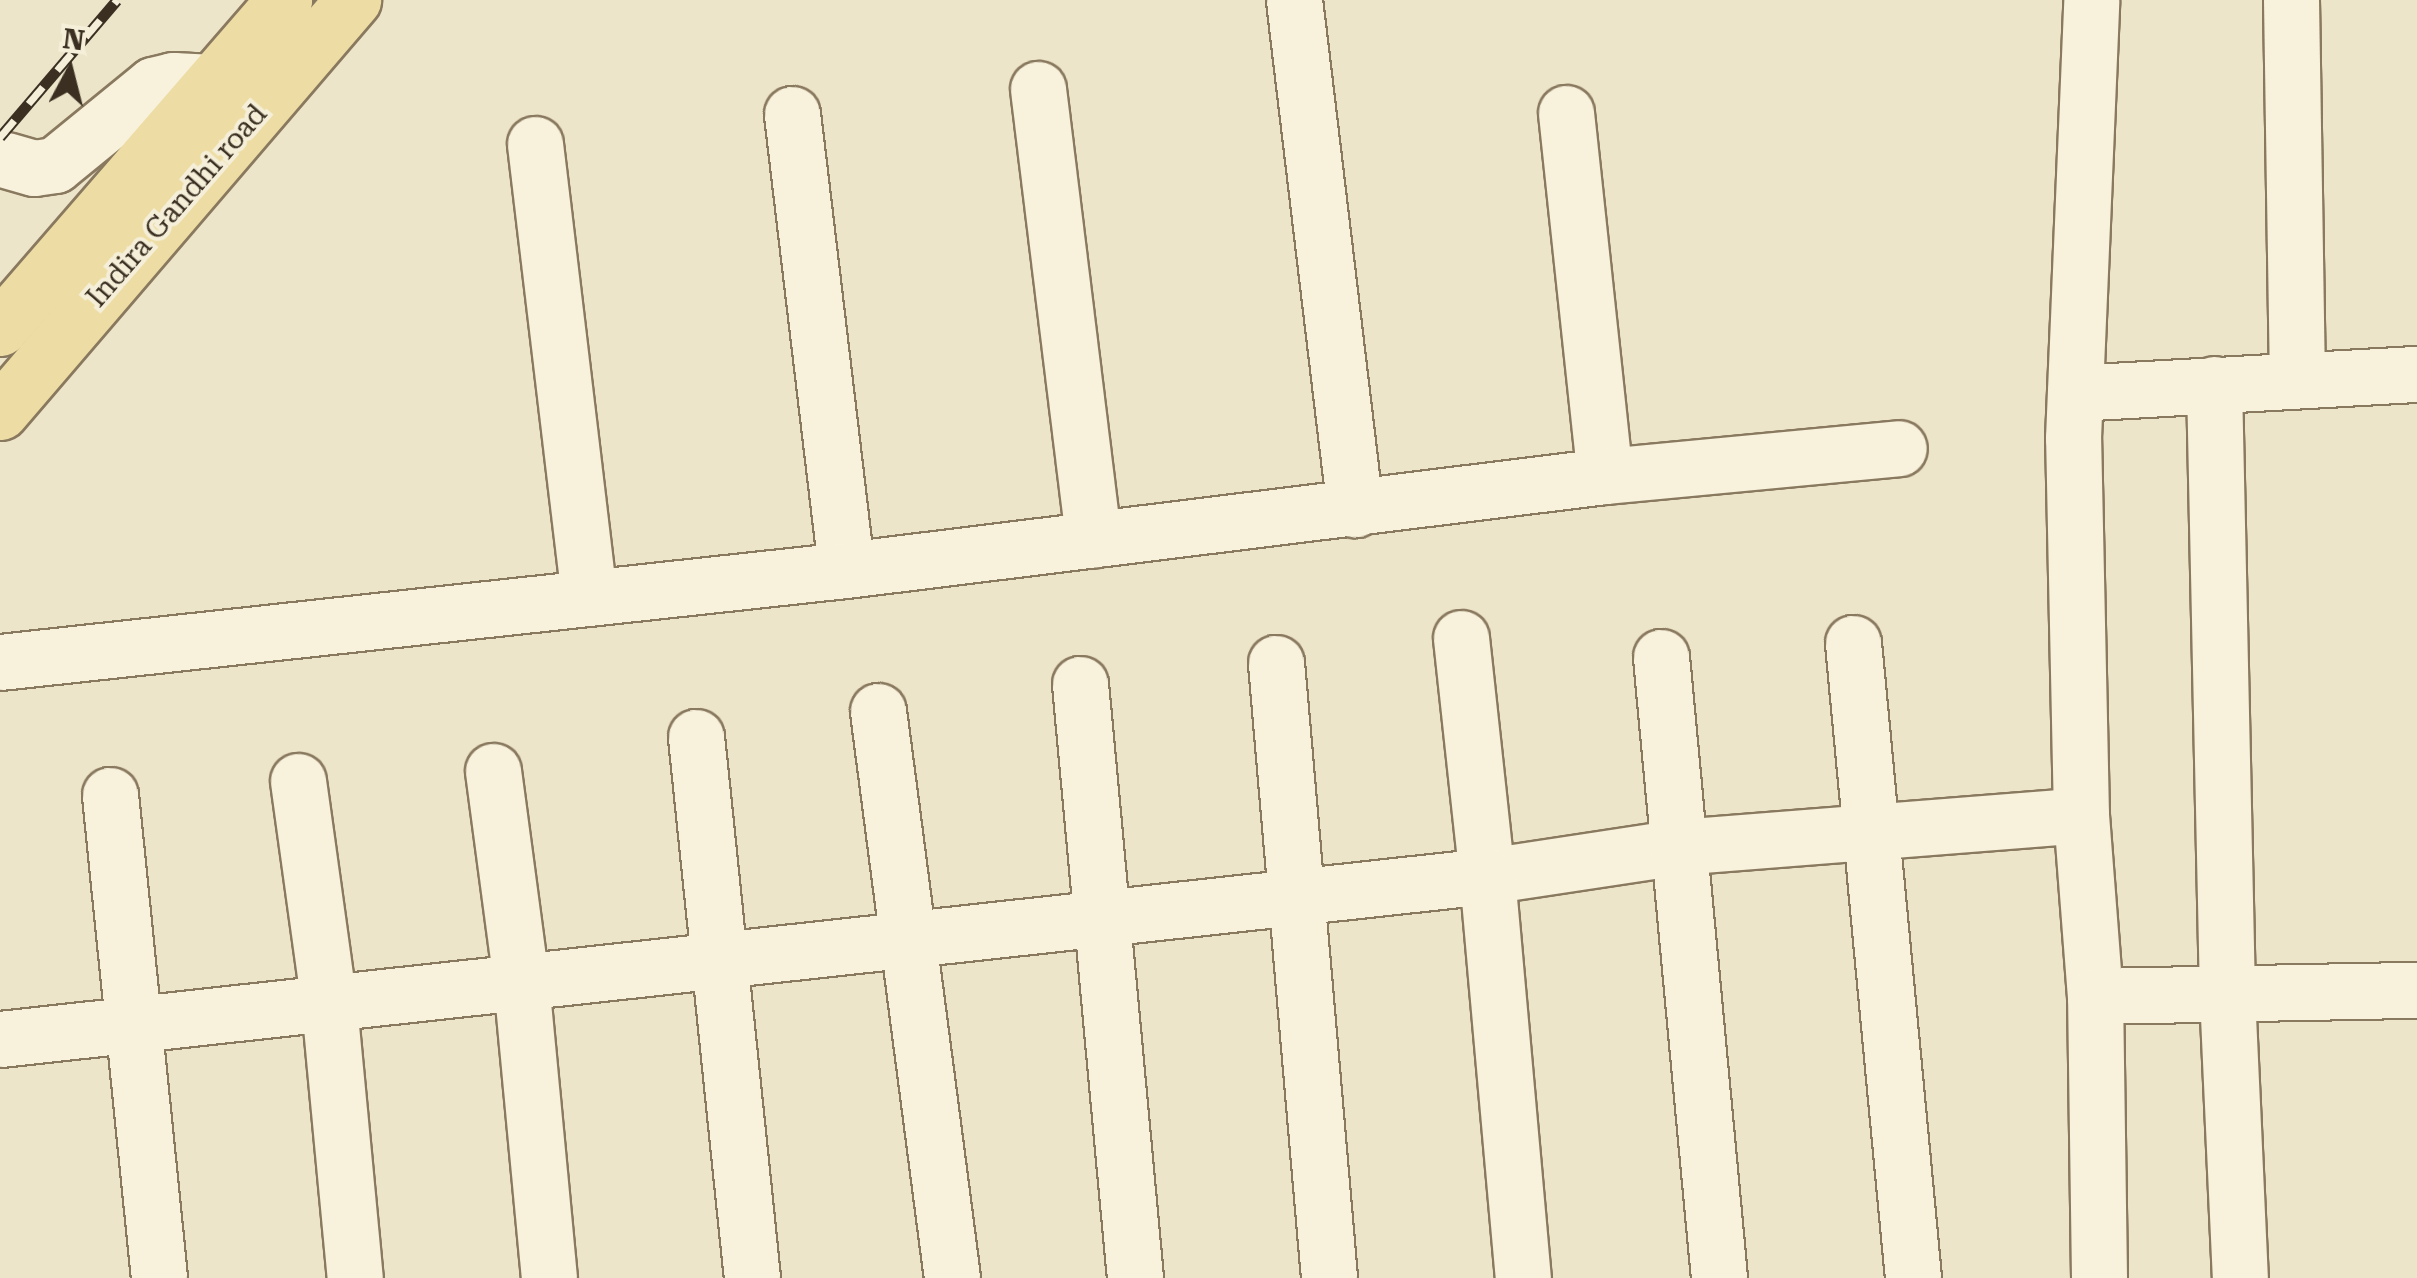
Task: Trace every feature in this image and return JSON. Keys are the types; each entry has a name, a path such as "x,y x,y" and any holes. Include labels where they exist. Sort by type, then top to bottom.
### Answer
{"main road":[{"name":"Indira Gandhi road","path":"0,328 284,0"},
{"name":"Indira Gandhi road","path":"0,412 353,0"}],"street":[{"path":"1294,0 1355,510"},
{"path":"2091,0 2074,392 2082,815 2095,996 2099,1278"},
{"path":"2291,0 2296,380"},
{"path":"6,160 34,168 55,165 154,85 173,80 213,82"},
{"path":"1038,89 1093,540"},
{"path":"1566,113 1605,476"},
{"path":"792,114 846,570"},
{"path":"535,144 589,598"},
{"path":"2074,392 2417,374"},
{"path":"2214,384 2227,994 2240,1278"},
{"path":"0,662 846,570 1355,510 1605,476 1900,448"},
{"path":"1461,638 1487,876 1522,1278"},
{"path":"1853,643 1913,1278"},
{"path":"1661,657 1718,1278"},
{"path":"1276,663 1329,1278"},
{"path":"1080,684 1135,1278"},
{"path":"878,712 952,1278"},
{"path":"696,737 752,1278"},
{"path":"493,771 521,982 549,1278"},
{"path":"298,781 330,1006 355,1278"},
{"path":"110,795 159,1278"},
{"path":"0,1039 330,1006 1102,916 1487,876 1678,846 1874,834 2082,815"},
{"path":"2095,996 2417,990"}],"railway":[{"path":"0,137 117,0"}]}
